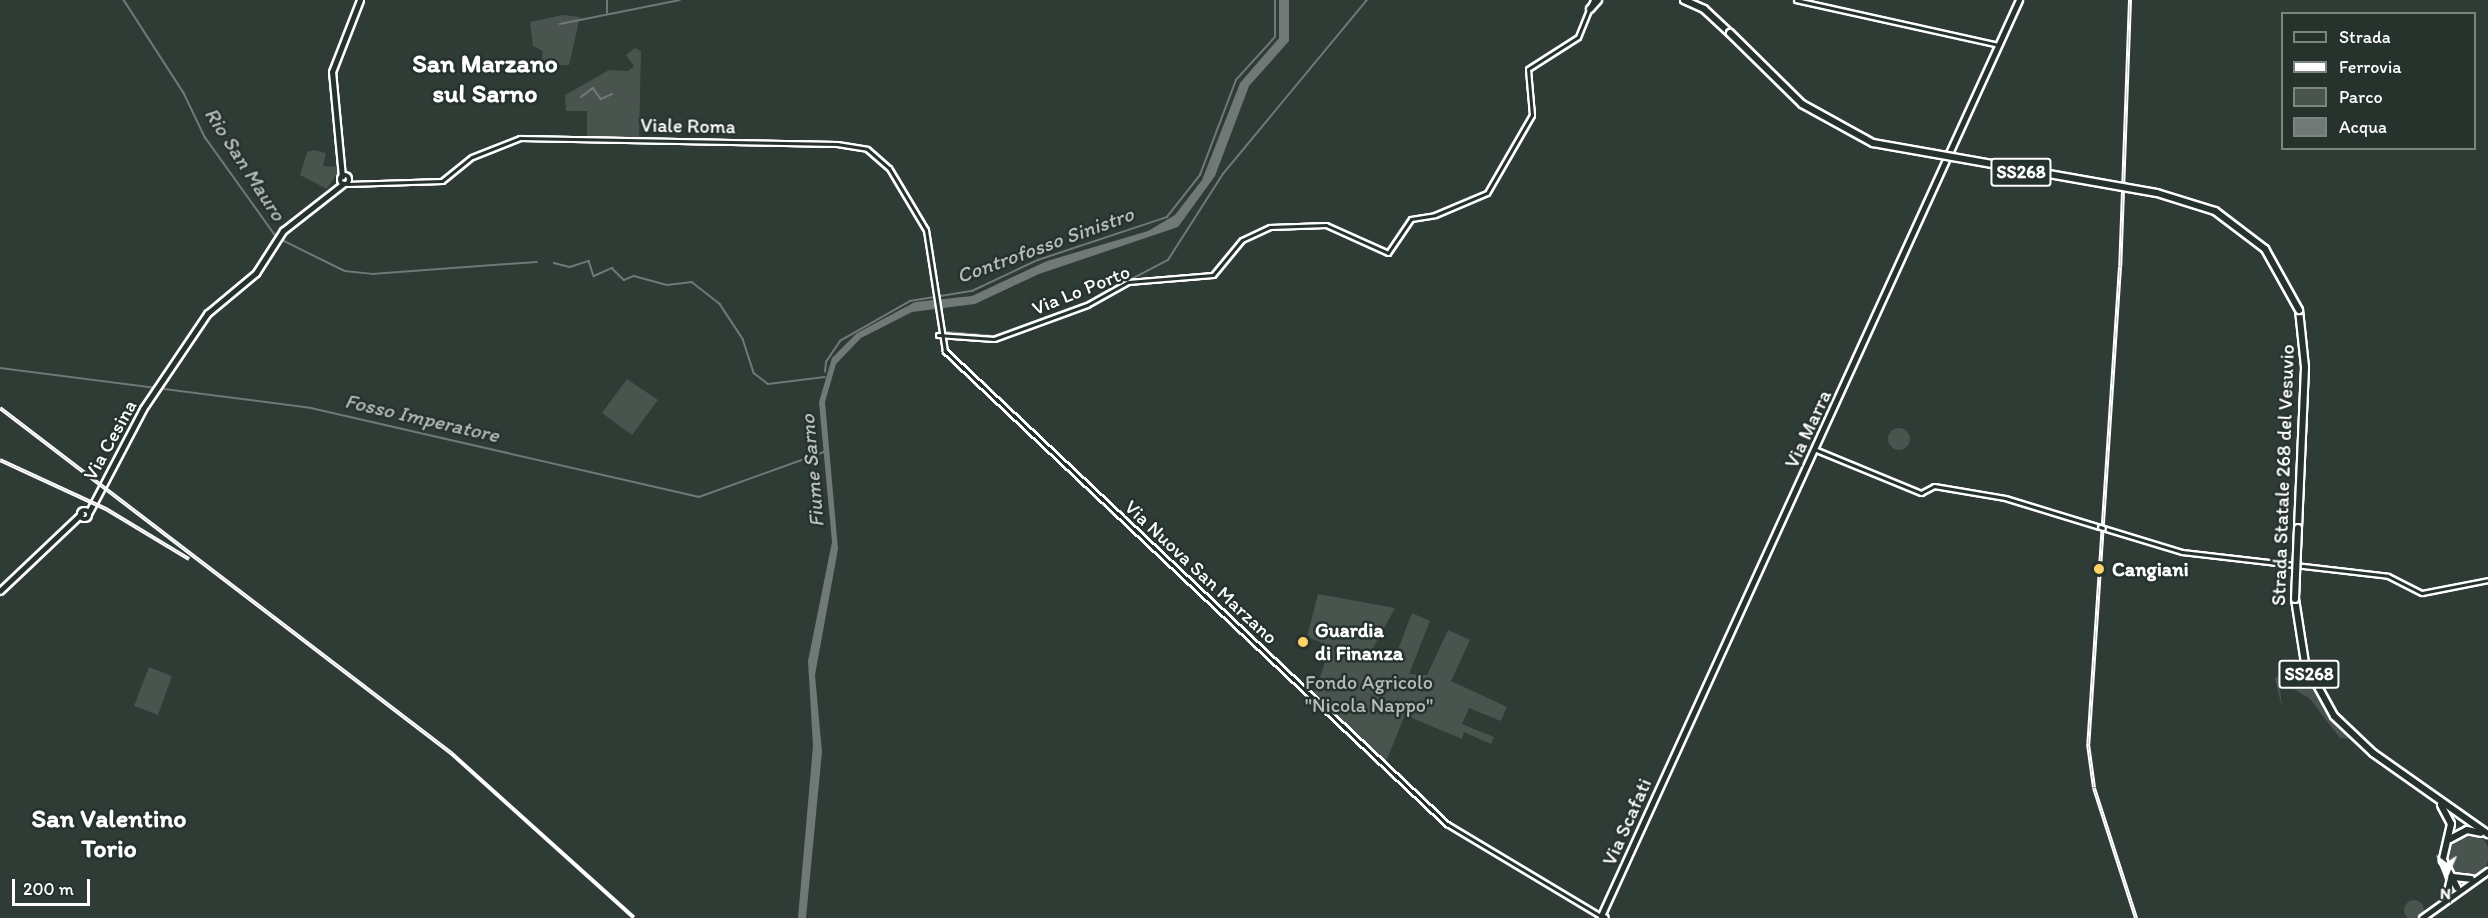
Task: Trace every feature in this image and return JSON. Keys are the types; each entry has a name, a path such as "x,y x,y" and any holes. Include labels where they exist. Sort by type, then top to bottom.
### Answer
{"highway":[{"path":"1591,3 1598,0"},
{"name":"SS268","path":"1684,0 1704,9 1730,33"},
{"name":"Strada Statale 268 del Vesuvio","path":"1701,0 1730,33 1802,104 1873,143 2167,195 2215,211 2265,249 2299,310 2305,355 2295,600 2308,673 2328,708 2353,736 2488,836"},
{"path":"2432,796 2450,817 2443,860 2459,887"},
{"path":"2447,841 2467,830 2488,836"},
{"path":"2451,876 2471,879"},
{"path":"2447,896 2451,876"}],"main road":[{"path":"344,181 330,84 335,58 360,0"},
{"name":"Via Marra","path":"1681,741 2019,0"},
{"name":"Via Cesina","path":"0,591 73,520 84,513 98,493 159,385 207,314 256,273 278,237 344,181"},
{"name":"Via Scafati","path":"1603,917 1681,741"},
{"path":"2422,918 2459,887 2488,871"}],"street":[{"path":"1796,0 1999,45"},
{"name":"Via Lo Porto","path":"938,335 994,339 1087,305 1128,282 1213,275 1248,236 1270,227 1326,225 1388,253 1412,219 1435,215 1487,192 1532,115 1528,69 1578,37 1591,3"},
{"name":"Viale Roma","path":"344,181 355,184 442,181 472,157 520,138 856,145 883,161 917,212 929,240 936,292 938,335"},
{"name":"Via Nuova San Marzano","path":"938,335 945,351 1459,834 1603,917"},
{"path":"1814,449 1920,493 1942,487 2076,518 2167,548 2395,578 2422,593 2488,580"}],"green space":[{"path":"563,15 580,17 569,65 554,65 552,75 539,73 543,51 533,46 530,22"},
{"path":"635,48 641,51 639,139 587,137 587,111 566,111 565,95 609,70 628,71 634,66 626,55"},
{"path":"314,150 326,153 323,166 341,167 327,189 300,175 307,152"},
{"path":"627,379 658,400 632,435 602,413"},
{"path":"1899,428 1907,431 1910,439 1907,447 1899,450 1891,447 1888,439 1891,431"},
{"name":"Fondo Agricolo \"Nicola Nappo\"","path":"1318,594 1395,608 1371,652 1394,660 1412,613 1430,621 1409,674 1427,675 1448,630 1470,640 1451,681 1507,707 1501,721 1469,708 1462,724 1494,737 1491,744 1464,732 1462,739 1405,715 1385,764 1313,696 1331,646 1307,637"},
{"path":"2299,651 2316,695 2352,739 2340,738 2310,699 2294,689 2280,688 2282,708 2275,678 2288,669 2293,678 2298,671 2306,678"},
{"path":"149,667 172,676 158,715 134,706"},
{"path":"2467,832 2476,833 2483,838 2488,845 2488,863 2483,870 2476,875 2467,876 2458,875 2451,870 2446,863 2445,854 2446,845 2451,838 2458,833"},
{"path":"2410,900 2418,900 2424,906 2424,914 2419,919 2409,919 2404,914 2404,906"}],"water":[{"name":"Fiume Sarno","path":"1279,0 1289,0 1289,41 1249,86 1215,176 1178,227 1039,274 975,304 912,312 861,338 836,364 825,402 838,549 815,675 822,752 806,918 798,918 813,746 808,661 832,542 819,402 832,358 857,333 915,302 972,296 1047,261 1148,231 1175,215 1202,180 1240,83 1279,38"}],"waterway":[{"name":"Rio San Mauro","path":"124,0 184,93 205,137 276,236"},
{"path":"607,0 607,13"},
{"path":"560,24 680,0"},
{"name":"Controfosso Sinistro","path":"825,372 826,362 840,341 910,301 972,291 1038,260 1167,217 1200,175 1236,80 1275,37 1275,0"},
{"path":"947,332 994,336 1088,302 1168,260 1223,174 1367,0"},
{"path":"581,97 593,88 601,99 612,94"},
{"name":"Rio San Mauro","path":"280,239 345,271 372,274 537,262"},
{"name":"Rio San Mauro","path":"554,263 570,267 589,261 594,276 612,268 624,280 634,276 667,285 692,282 720,304 743,339 754,373 768,384 825,377"},
{"name":"Fosso Imperatore","path":"0,368 311,408 699,497 824,452"}],"railway":[{"path":"2130,0 2120,267 2088,744 2094,788 2136,918"},
{"path":"0,408 451,753 634,918"},
{"path":"0,460 106,509 189,559"}],"place":[{"name":"Cangiani","path":"2099,569"},
{"name":"Guardia di Finanza","path":"1303,642"}],"district":[{"name":"San Marzano sul Sarno","path":"485,79"},
{"name":"San Valentino Torio","path":"109,834"}]}
